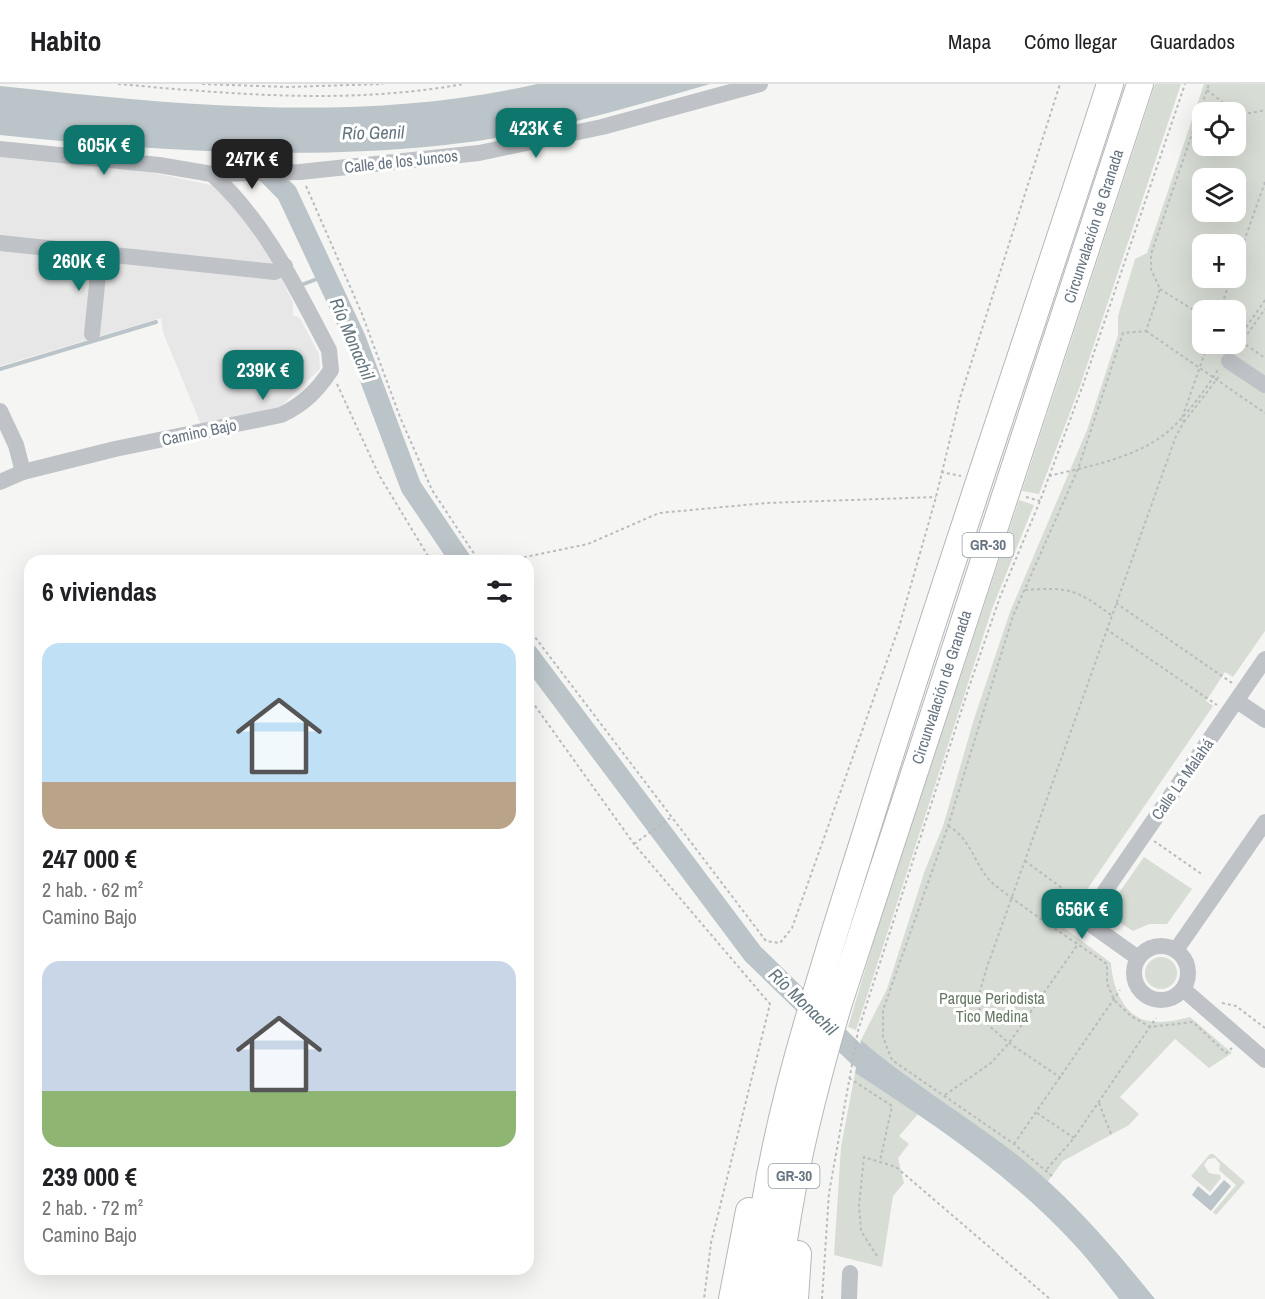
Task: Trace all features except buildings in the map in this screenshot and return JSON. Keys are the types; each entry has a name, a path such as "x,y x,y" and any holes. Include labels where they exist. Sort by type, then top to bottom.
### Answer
{"highway":[{"name":"Circunvalación de Granada","path":"753,1299 776,1148 802,1036 896,734 1110,84"},
{"name":"Circunvalación de Granada","path":"777,1299 792,1188 802,1137 823,1056 1140,84"},
{"path":"795,1299 805,1193 802,1137"},
{"path":"732,1299 754,1186 776,1148"}],"street":[{"name":"Calle de los Juncos","path":"0,149 159,165 219,174 300,172 479,153 602,127 760,84"},
{"path":"219,174 269,240 285,266 329,350 331,370"},
{"path":"0,243 275,272 285,266"},
{"path":"92,334 100,255"},
{"path":"1226,360 1265,385"},
{"name":"Camino Bajo","path":"0,482 23,472 115,449 281,415 301,406 316,391 331,370"},
{"path":"0,411 16,445 23,472"},
{"name":"Calle La Malahá","path":"1092,901 1265,659"},
{"path":"1237,701 1265,720"},
{"path":"1176,950 1265,822"},
{"path":"1092,901 1093,926 1138,958"},
{"path":"1159,946 1176,950 1186,964 1188,973 1183,989 1167,999 1148,997 1136,984 1134,967 1138,958 1144,952 1159,946"},
{"path":"1183,989 1265,1060"},
{"path":"849,1299 850,1273"}],"path":[{"path":"118,84 228,94 282,95 365,94 464,84"},
{"path":"201,84 288,87 383,84"},
{"path":"534,636 670,819 766,941 780,943 792,928 899,627 936,497 960,398 1060,84"},
{"path":"822,1299 829,1193 858,1031 1000,597 1040,501 1185,84"},
{"path":"1192,308 1160,289 1151,269 1151,254 1209,84"},
{"path":"1206,90 1221,102"},
{"path":"1246,113 1265,110"},
{"path":"300,172 362,314 400,417 432,490 474,555"},
{"path":"1246,236 1265,182"},
{"path":"1146,331 1160,289"},
{"path":"1246,327 1265,300"},
{"path":"1052,1176 1014,1144 892,1060 883,1037 883,1010 948,826 1013,616 1078,469 1123,333 1146,331 1265,413"},
{"path":"1246,347 1265,358"},
{"path":"1061,1078 1009,1043 981,1019 978,998 1106,629 1176,436 1184,422 1182,418 1205,354"},
{"path":"1049,476 1078,469 1147,445 1164,434 1182,418 1229,354"},
{"path":"331,370 379,476 427,555"},
{"path":"941,472 962,476"},
{"path":"1026,496 1040,501"},
{"path":"534,555 588,544 659,513 766,503 936,497"},
{"path":"1025,590 1056,588 1083,594 1111,616"},
{"path":"1116,602 1232,683"},
{"path":"1106,629 1217,705"},
{"path":"534,704 634,844 770,1004 711,1243 704,1299"},
{"path":"634,844 670,819"},
{"path":"948,826 958,832 969,845 995,885 1107,964 1107,983 1114,1000 1131,1016 1150,1027 1193,1022 1226,1053 1232,1048"},
{"path":"1152,840 1203,875"},
{"path":"1025,861 1092,901"},
{"path":"943,1096 991,1063 1009,1043 1078,944"},
{"path":"1014,1144 1120,990"},
{"path":"1222,1003 1236,1006 1265,1028"},
{"path":"1046,1170 1074,1138 1156,1018"},
{"path":"849,1078 892,1106 879,1162"},
{"path":"1099,1103 1111,1134"},
{"path":"1037,1113 1074,1138"},
{"path":"877,1256 861,1231 859,1205 864,1157 896,1167 1050,1299"}],"shaded area":[{"path":"0,157 150,172 215,186 261,239 293,302 293,315 300,318 319,354 320,369 279,408 201,425 163,332 161,318 0,366"}],"green space":[{"path":"1155,84 1181,84 1080,386 1039,494 1022,491"},
{"name":"Parque Periodista Tico Medina","path":"1204,84 1265,84 1265,631 1233,677 1225,672 1206,701 1213,706 1062,926 1111,963 1117,990 1132,1013 1154,1022 1190,1017 1232,1053 1209,1068 1175,1039 1120,1097 1139,1114 1129,1125 1063,1161 1048,1181 861,1040 887,989 925,870 943,826 974,719 1010,612 1087,430 1118,335 1118,316 1135,259 1147,253 1192,120 1192,156 1246,156 1246,102 1198,102"},
{"path":"1019,500 1034,505 992,609 856,1030 848,1027 881,917"},
{"path":"1144,857 1192,889 1167,924 1149,924 1133,931 1105,913"},
{"path":"1161,957 1172,962 1177,973 1172,984 1161,989 1150,984 1145,973 1150,962"},
{"path":"855,1073 918,1114 899,1136 909,1144 898,1158 904,1183 893,1196 882,1267 834,1255 841,1147"},
{"path":"1210,1154 1213,1154 1245,1182 1216,1215 1213,1212 1236,1185 1219,1170 1220,1164 1215,1158 1208,1159 1204,1165 1209,1173 1220,1175 1221,1178 1210,1192 1191,1176"}],"water":[{"name":"Río Genil","path":"537,84 710,84 579,120 512,135 479,141 389,150 222,152 0,135 0,86 202,104 337,107 404,104 471,96"},
{"path":"861,1040 1012,1151 1052,1184 1088,1221 1155,1299 1119,1299 1072,1242 1023,1194 941,1130 855,1073"},
{"path":"1224,1180 1231,1186 1211,1211 1192,1195 1198,1186 1210,1196"}],"waterway":[{"name":"Río Monachil","path":"224,130 287,193 355,338 411,487 457,555"},
{"path":"301,285 325,276"},
{"path":"0,369 156,322"},
{"name":"Río Monachil","path":"534,662 753,954 858,1056 881,1072"}]}
